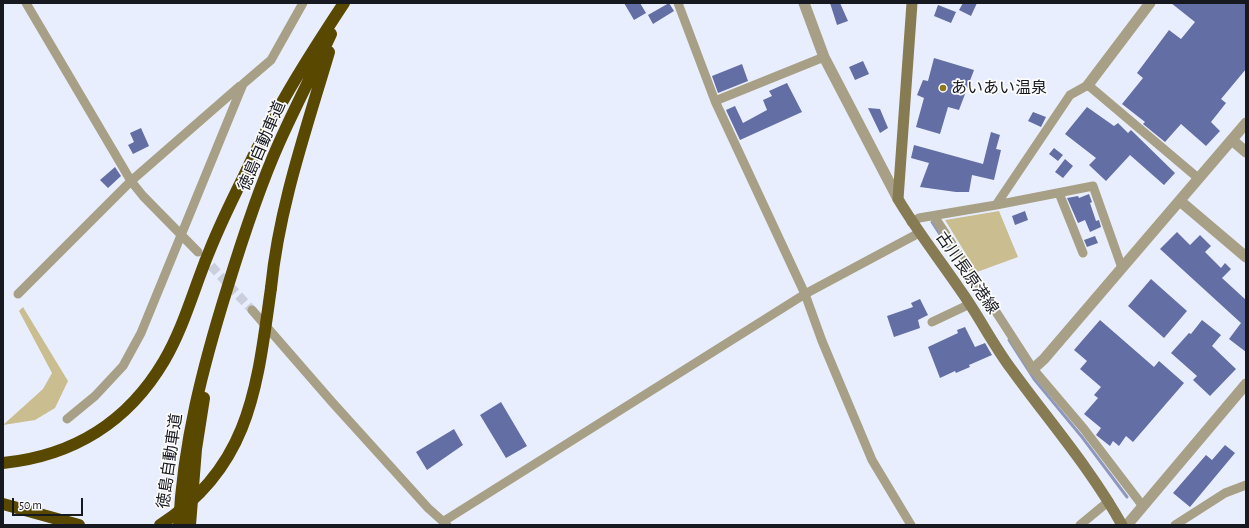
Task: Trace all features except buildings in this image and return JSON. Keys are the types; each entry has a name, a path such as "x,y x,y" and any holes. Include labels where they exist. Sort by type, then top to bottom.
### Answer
{"highway":[{"path":"3,463 48,456 97,433 121,414 145,388 164,360 209,252 249,164 277,111 308,58 344,3"},
{"name":"徳島自動車道","path":"179,525 181,486 191,420 206,355 243,236 276,151 347,3"},
{"path":"160,525 192,502 213,480 241,433 256,382 275,259 291,182 341,15"},
{"name":"徳島自動車道","path":"190,525 196,449 221,308"},
{"path":"3,504 79,525"}],"main road":[{"path":"898,199 912,3"},
{"name":"古川長原港線","path":"898,199 911,222 970,304 1011,369 1063,436 1109,501 1122,525"}],"street":[{"path":"26,3 132,181 143,196 198,252"},
{"path":"18,294 132,181 271,60 303,3"},
{"path":"678,3 715,101 805,294 822,341 872,460 911,525"},
{"path":"804,3 824,57 898,199"},
{"path":"996,205 1070,95 1088,85 1150,3"},
{"path":"715,101 824,57"},
{"path":"67,419 95,396 122,366 141,333 157,297 242,84"},
{"path":"1088,85 1198,178"},
{"path":"1033,368 1044,359 1246,123"},
{"path":"1232,140 1246,152"},
{"path":"911,222 919,218 1093,186 1122,268"},
{"path":"1059,193 1083,253"},
{"path":"1180,201 1246,257"},
{"path":"934,216 1033,368 1084,429 1142,506"},
{"path":"252,310 385,461 428,508 445,523 805,294 919,233"},
{"path":"932,322 970,304"},
{"path":"1127,525 1246,384"},
{"path":"1175,525 1225,493 1246,484"},
{"path":"1080,525 1109,501"}],"shaded area":[{"path":"999,211 1018,257 977,272 945,220"},
{"path":"23,307 68,381 55,408 35,420 3,425 43,389 52,373 19,311"}],"waterway":[{"path":"932,222 950,250"},
{"path":"1009,340 1034,379 1082,437 1127,497"}],"tunnel":[{"path":"202,256 252,310"}],"place":[{"name":"あいあい温泉","path":"943,88"}]}
